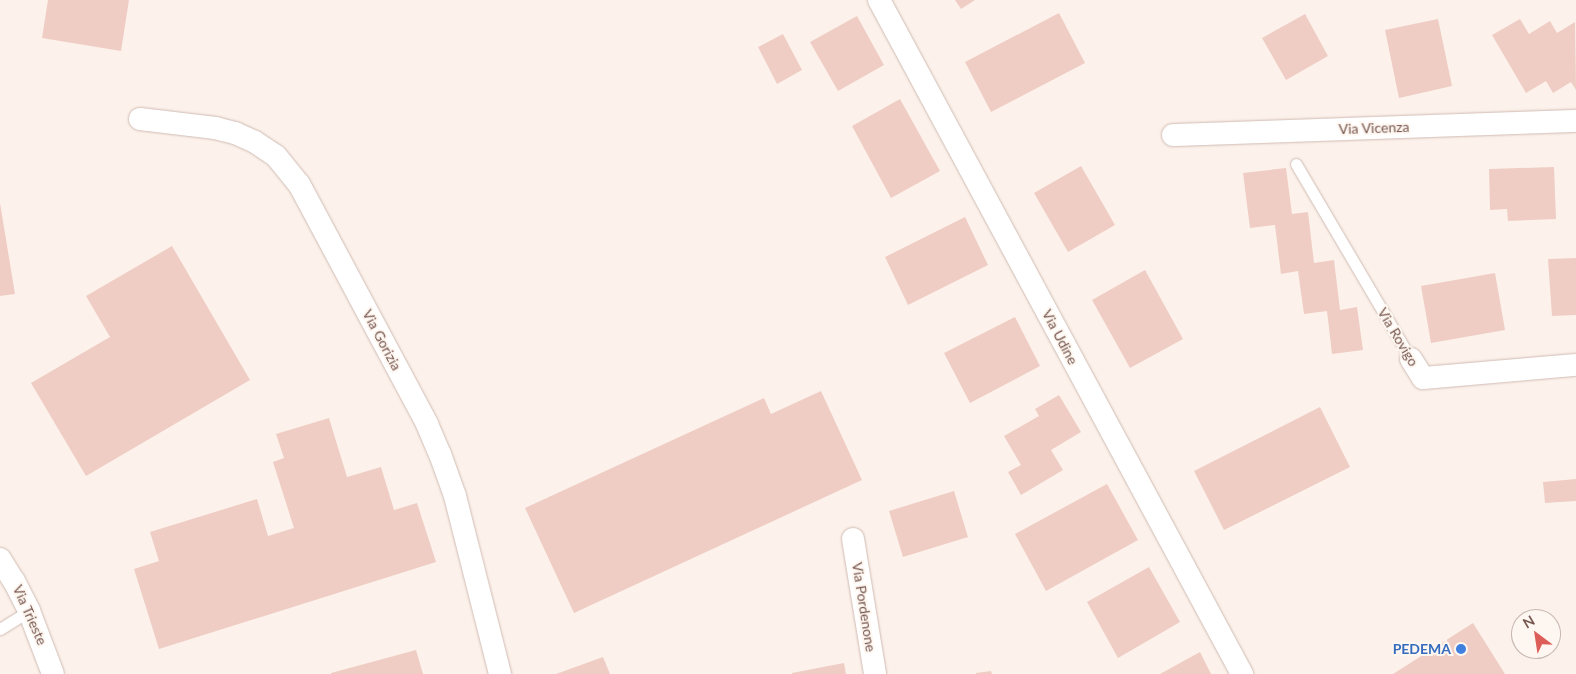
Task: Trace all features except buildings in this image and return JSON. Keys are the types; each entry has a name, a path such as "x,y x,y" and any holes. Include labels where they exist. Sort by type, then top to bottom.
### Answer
{"street":[{"name":"Via Udine","path":"879,0 1242,674"},
{"name":"Via Gorizia","path":"140,119 215,128 235,133 255,142 276,156 299,184 427,424 440,454 459,511 500,674"},
{"name":"Via Vicenza","path":"1173,135 1576,122"},
{"name":"Via Rovigo","path":"1412,359 1423,378 1576,365"},
{"name":"Via Pordenone","path":"853,539 876,674"},
{"name":"Via Trieste","path":"0,559 28,610 53,674"}],"lane":[{"name":"Via Rovigo","path":"1296,164 1412,359"},
{"path":"0,630 28,610"}],"place":[{"name":"PEDEMA","path":"1461,649"}]}
